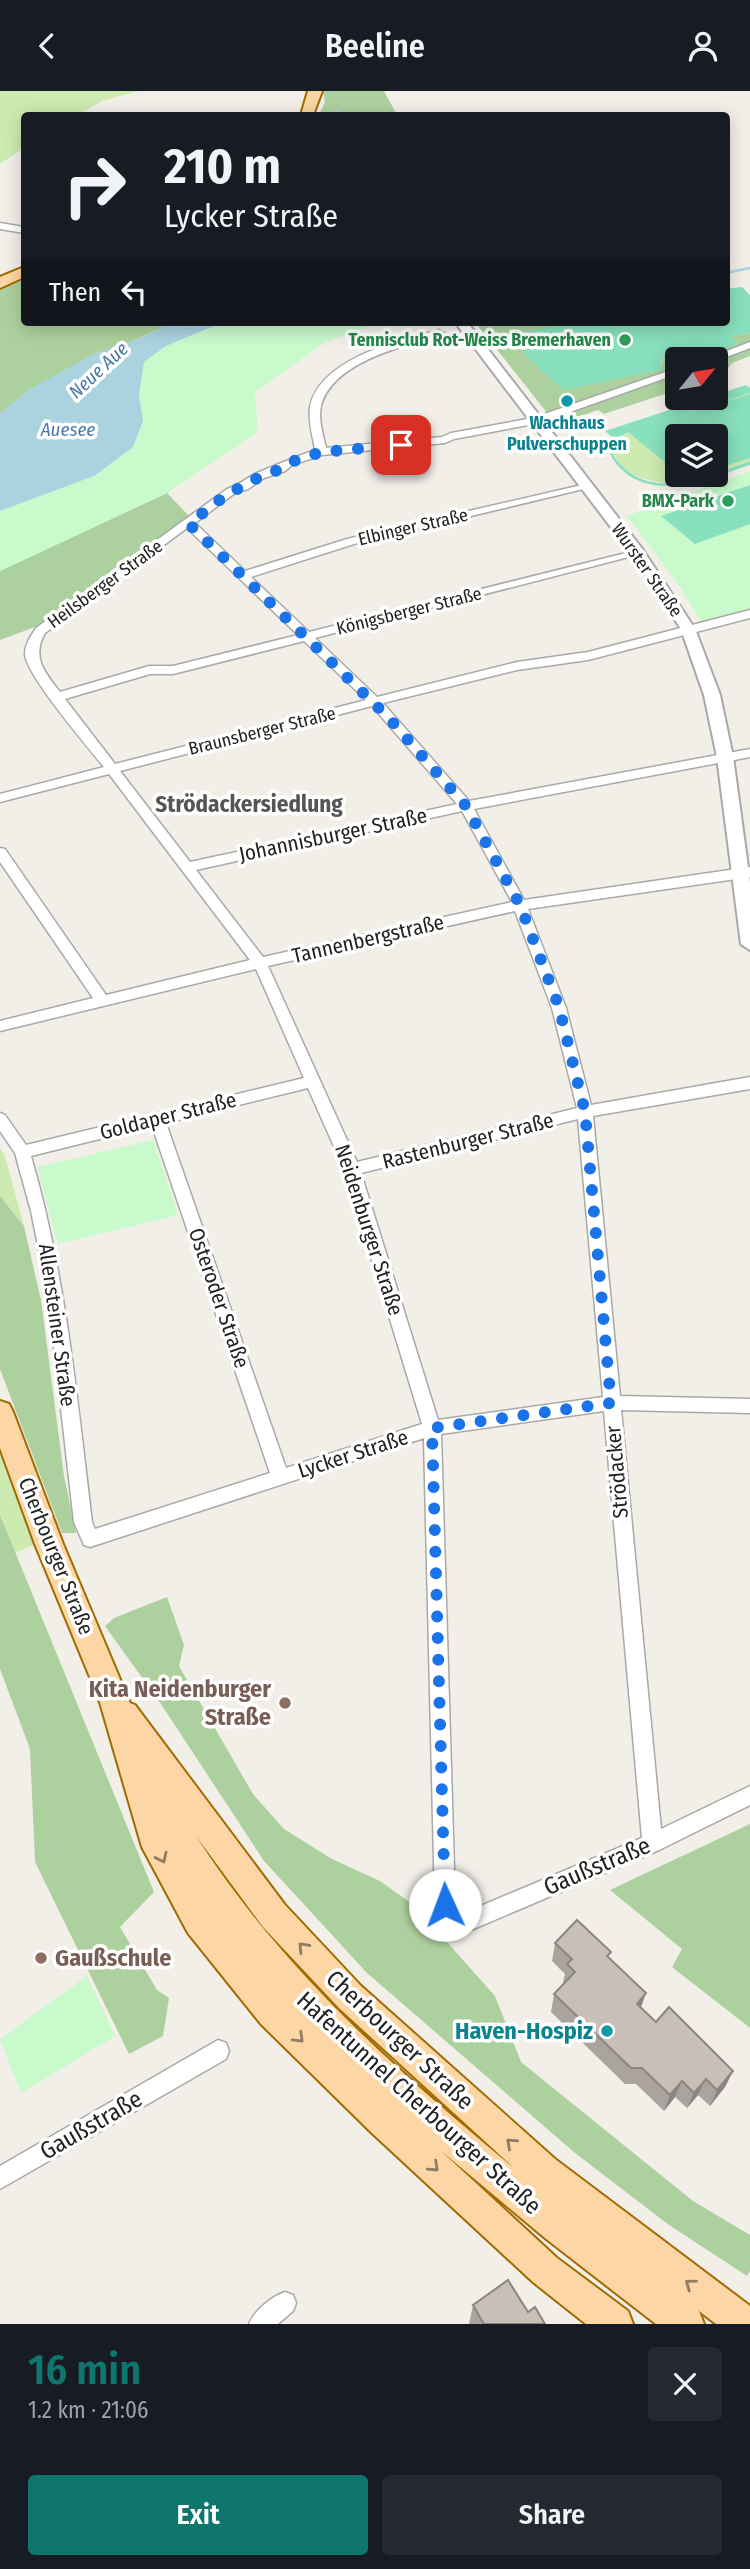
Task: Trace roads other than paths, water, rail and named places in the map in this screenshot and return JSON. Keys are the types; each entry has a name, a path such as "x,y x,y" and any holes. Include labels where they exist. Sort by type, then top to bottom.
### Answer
{"main road":[{"path":"308,112 315,91"},
{"path":"0,283 21,273"},
{"name":"Cherbourger Straße","path":"0,1412 49,1544 114,1699 157,1847 183,1898 216,1945 273,2013 384,2121 545,2270 615,2324"},
{"name":"Cherbourger Straße","path":"114,1699 274,1916 350,1997 543,2171 745,2324"},
{"name":"Hafentunnel Cherbourger Straße","path":"114,1699 134,1749 173,1827 216,1896 281,1977 354,2050 514,2192 685,2324"}],"street":[{"path":"0,226 21,230"},
{"name":"Wurster Straße","path":"464,326 638,553 688,629 712,695 725,757 745,873 750,944"},
{"path":"321,452 315,412 320,393 328,382 365,358 439,333"},
{"path":"728,353 750,345"},
{"name":"Heilsberger Straße","path":"32,643 40,631 231,491 281,469 288,463 321,452 445,440 451,436 535,421 665,375"},
{"name":"Elbinger Straße","path":"243,576 351,541 586,487"},
{"name":"Strödacker","path":"189,524 375,702 466,806 520,905 559,1007 585,1112 652,1843"},
{"name":"Königsberger Straße","path":"58,697 149,670 173,670 638,553"},
{"name":"Braunsberger Straße","path":"0,798 517,666 588,656 750,614"},
{"name":"Neidenburger Straße","path":"32,643 30,659 260,963 352,1169 432,1428 445,1905"},
{"name":"Johannisburger Straße","path":"188,867 466,806 750,753"},
{"path":"0,852 102,1001"},
{"name":"Tannenbergstraße","path":"0,1026 260,963 520,905 745,873"},
{"name":"Goldaper Straße","path":"22,1152 313,1081"},
{"name":"Rastenburger Straße","path":"352,1169 585,1112 750,1083"},
{"name":"Allensteiner Straße","path":"0,1119 22,1152 40,1211 56,1295 83,1522 89,1539"},
{"name":"Osteroder Straße","path":"158,1119 280,1477"},
{"name":"Lycker Straße","path":"89,1539 432,1428 611,1403 750,1406"},
{"name":"Gaußstraße","path":"445,1905 455,1917 471,1920 652,1843 750,1795"},
{"name":"Gaußstraße","path":"0,2178 218,2051"},
{"path":"261,2324 285,2304"}],"water":[{"name":"Auesee","path":"166,326 214,326 166,346 144,362 139,395 143,421 133,447 94,476 0,511 0,414 30,389 93,354 136,340"}],"waterway":[{"path":"336,112 341,109"},
{"name":"Neue Aue","path":"730,272 750,268"}],"place":[{"name":"Tennisclub Rot-Weiss Bremerhaven","path":"625,340"},
{"name":"Wachhaus Pulverschuppen","path":"567,401"},
{"name":"BMX-Park","path":"728,501"},
{"name":"Kita Neidenburger Straße","path":"285,1703"},
{"name":"Gaußschule","path":"41,1958"},
{"name":"Haven-Hospiz","path":"607,2031"}],"district":[{"name":"Strödackersiedlung","path":"249,804"}]}
